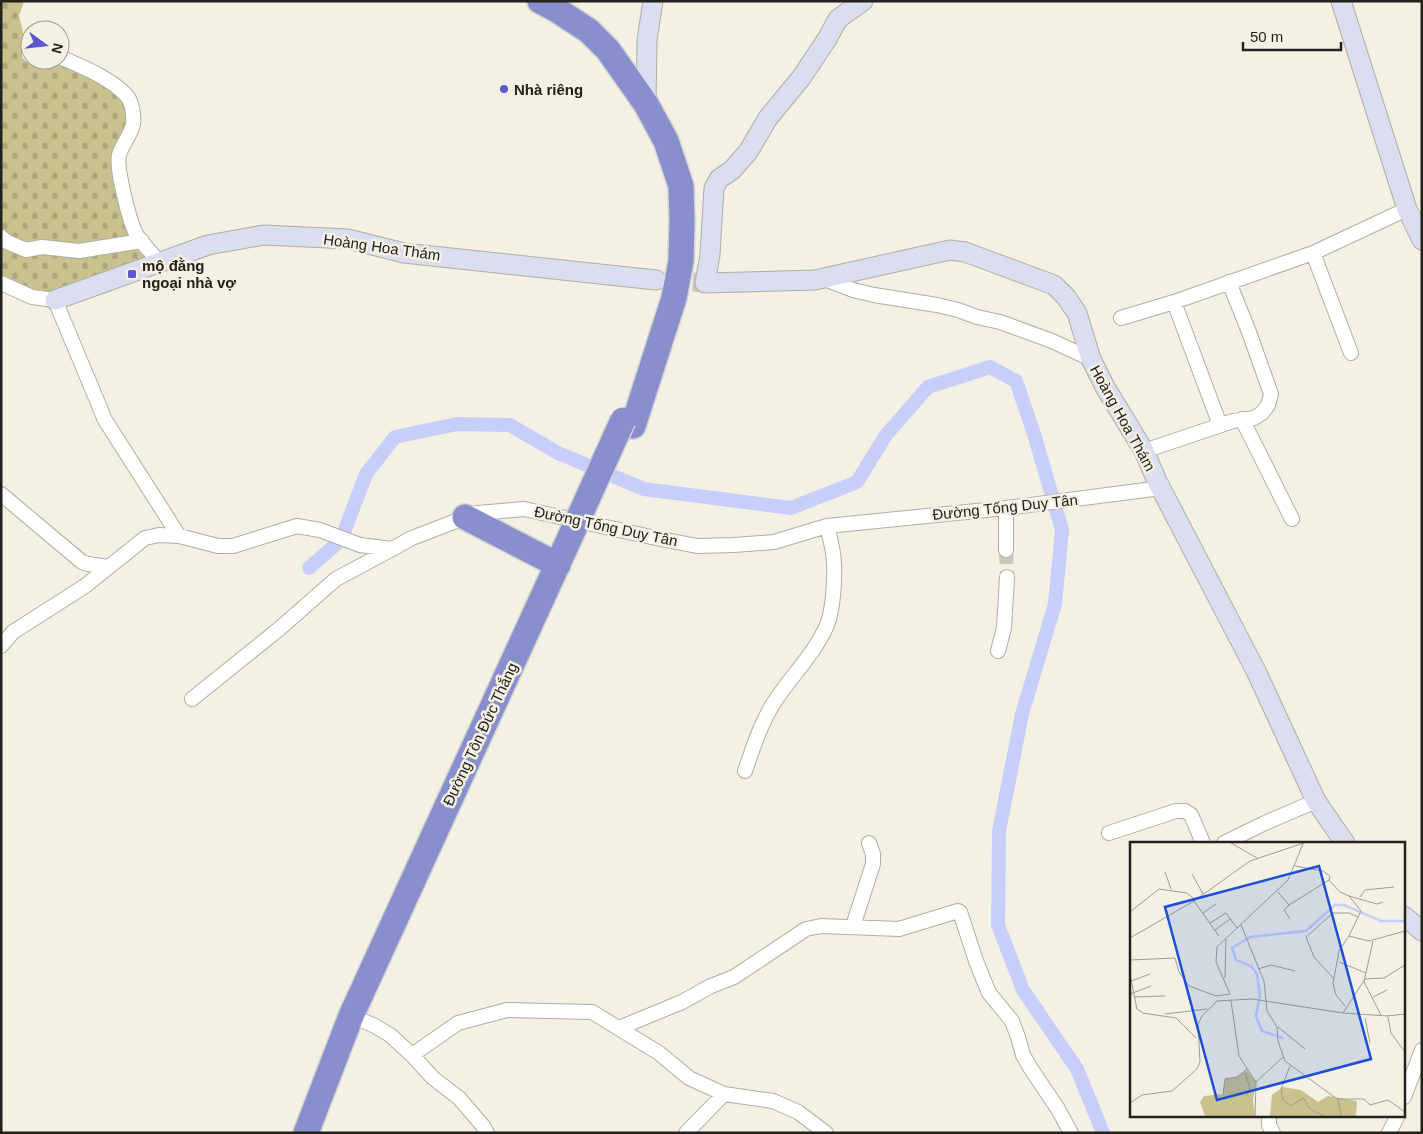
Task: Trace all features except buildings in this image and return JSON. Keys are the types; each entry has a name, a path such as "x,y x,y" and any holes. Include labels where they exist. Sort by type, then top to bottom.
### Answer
{"highway":[{"name":"Đường Tôn Đức Thắng","path":"324,1133 366,1022 628,423 661,339 674,298 681,261 681,186 666,141 646,104 608,50 588,32 557,10 540,1"},
{"path":"465,517 558,565"},
{"name":"Đường Tôn Đức Thắng","path":"306,1133 351,1016 558,565 577,537"}],"street":[{"path":"646,104 647,40 653,1"},
{"name":"Hoàng Hoa Thám","path":"864,1 838,19 801,78 768,118 748,152 732,170 719,180 714,188 710,255 705,283 815,280 950,250 965,252 1054,285 1066,297 1077,313 1091,359 1105,387 1144,451 1161,488 1256,671 1316,801 1344,842"},
{"path":"1341,1 1422,240"},
{"path":"70,61 98,74 128,96 132,107 133,124 119,156 119,166 136,235 160,263"},
{"path":"1120,318 1174,302 1313,253 1414,214"},
{"name":"Hoàng Hoa Thám","path":"1,282 32,297 55,300 208,245 264,235 348,239 404,253 656,280"},
{"path":"1,237 6,242 26,250 42,247 79,251 142,241"},
{"path":"1313,253 1351,353"},
{"path":"822,278 853,290 958,310 977,317 1000,322 1052,341 1091,359"},
{"path":"1144,451 1220,424 1254,418 1262,413 1268,405 1271,394 1229,282"},
{"path":"55,300 104,420 179,536"},
{"path":"1174,302 1220,424"},
{"path":"1242,420 1292,518"},
{"name":"Đường Tống Duy Tân","path":"192,699 279,629 336,579 412,538 477,513 524,509 651,538 697,546 734,545 774,542 827,526 1006,508 1161,488"},
{"path":"1,494 82,562 108,567"},
{"path":"1006,508 1006,550"},
{"path":"1,646 13,632 85,586 145,538 159,535 179,536 218,546 233,546 297,526 320,530 360,545 392,549"},
{"path":"745,771 757,734 773,704 812,652 828,623 833,597 834,563 827,526"},
{"path":"998,651 1004,628 1006,578"},
{"path":"1226,842 1316,801"},
{"path":"1109,833 1176,811 1191,815 1203,842"},
{"path":"853,926 873,864 870,843"},
{"path":"619,1028 682,1002 711,986 734,977 806,929 821,926 899,929 960,912 989,993 1012,1021 1023,1055 1030,1069 1058,1109 1071,1133"},
{"path":"1406,918 1422,931"},
{"path":"412,1054 458,1023 507,1010 592,1012 659,1053 689,1078 724,1094 773,1101 798,1112 826,1133"},
{"path":"366,1022 390,1035 412,1054 433,1078 459,1098 487,1133"},
{"path":"1406,1092 1422,1050"},
{"path":"686,1133 724,1094"},
{"path":"1269,1116 1269,1125 1273,1133"},
{"path":"1389,1133 1398,1116"}],"green space":[{"path":"1,1 24,1 19,16 20,70 70,70 70,66 93,72 128,96 130,132 122,182 155,265 55,300 1,282"}],"waterway":[{"path":"309,568 341,540 366,474 395,437 457,424 510,425 558,453 644,489 791,508 857,482 886,435 928,387 990,367 1016,381 1034,434 1062,530 1055,604 1022,714 999,831 998,925 1023,990 1077,1069 1103,1133"}],"tunnel":[{"path":"665,280 705,283"},
{"path":"1006,550 1007,577"}],"place":[{"name":"Nhà riêng","path":"504,89"},
{"name":"mộ đằng ngoại nhà vợ","path":"132,274"}]}
